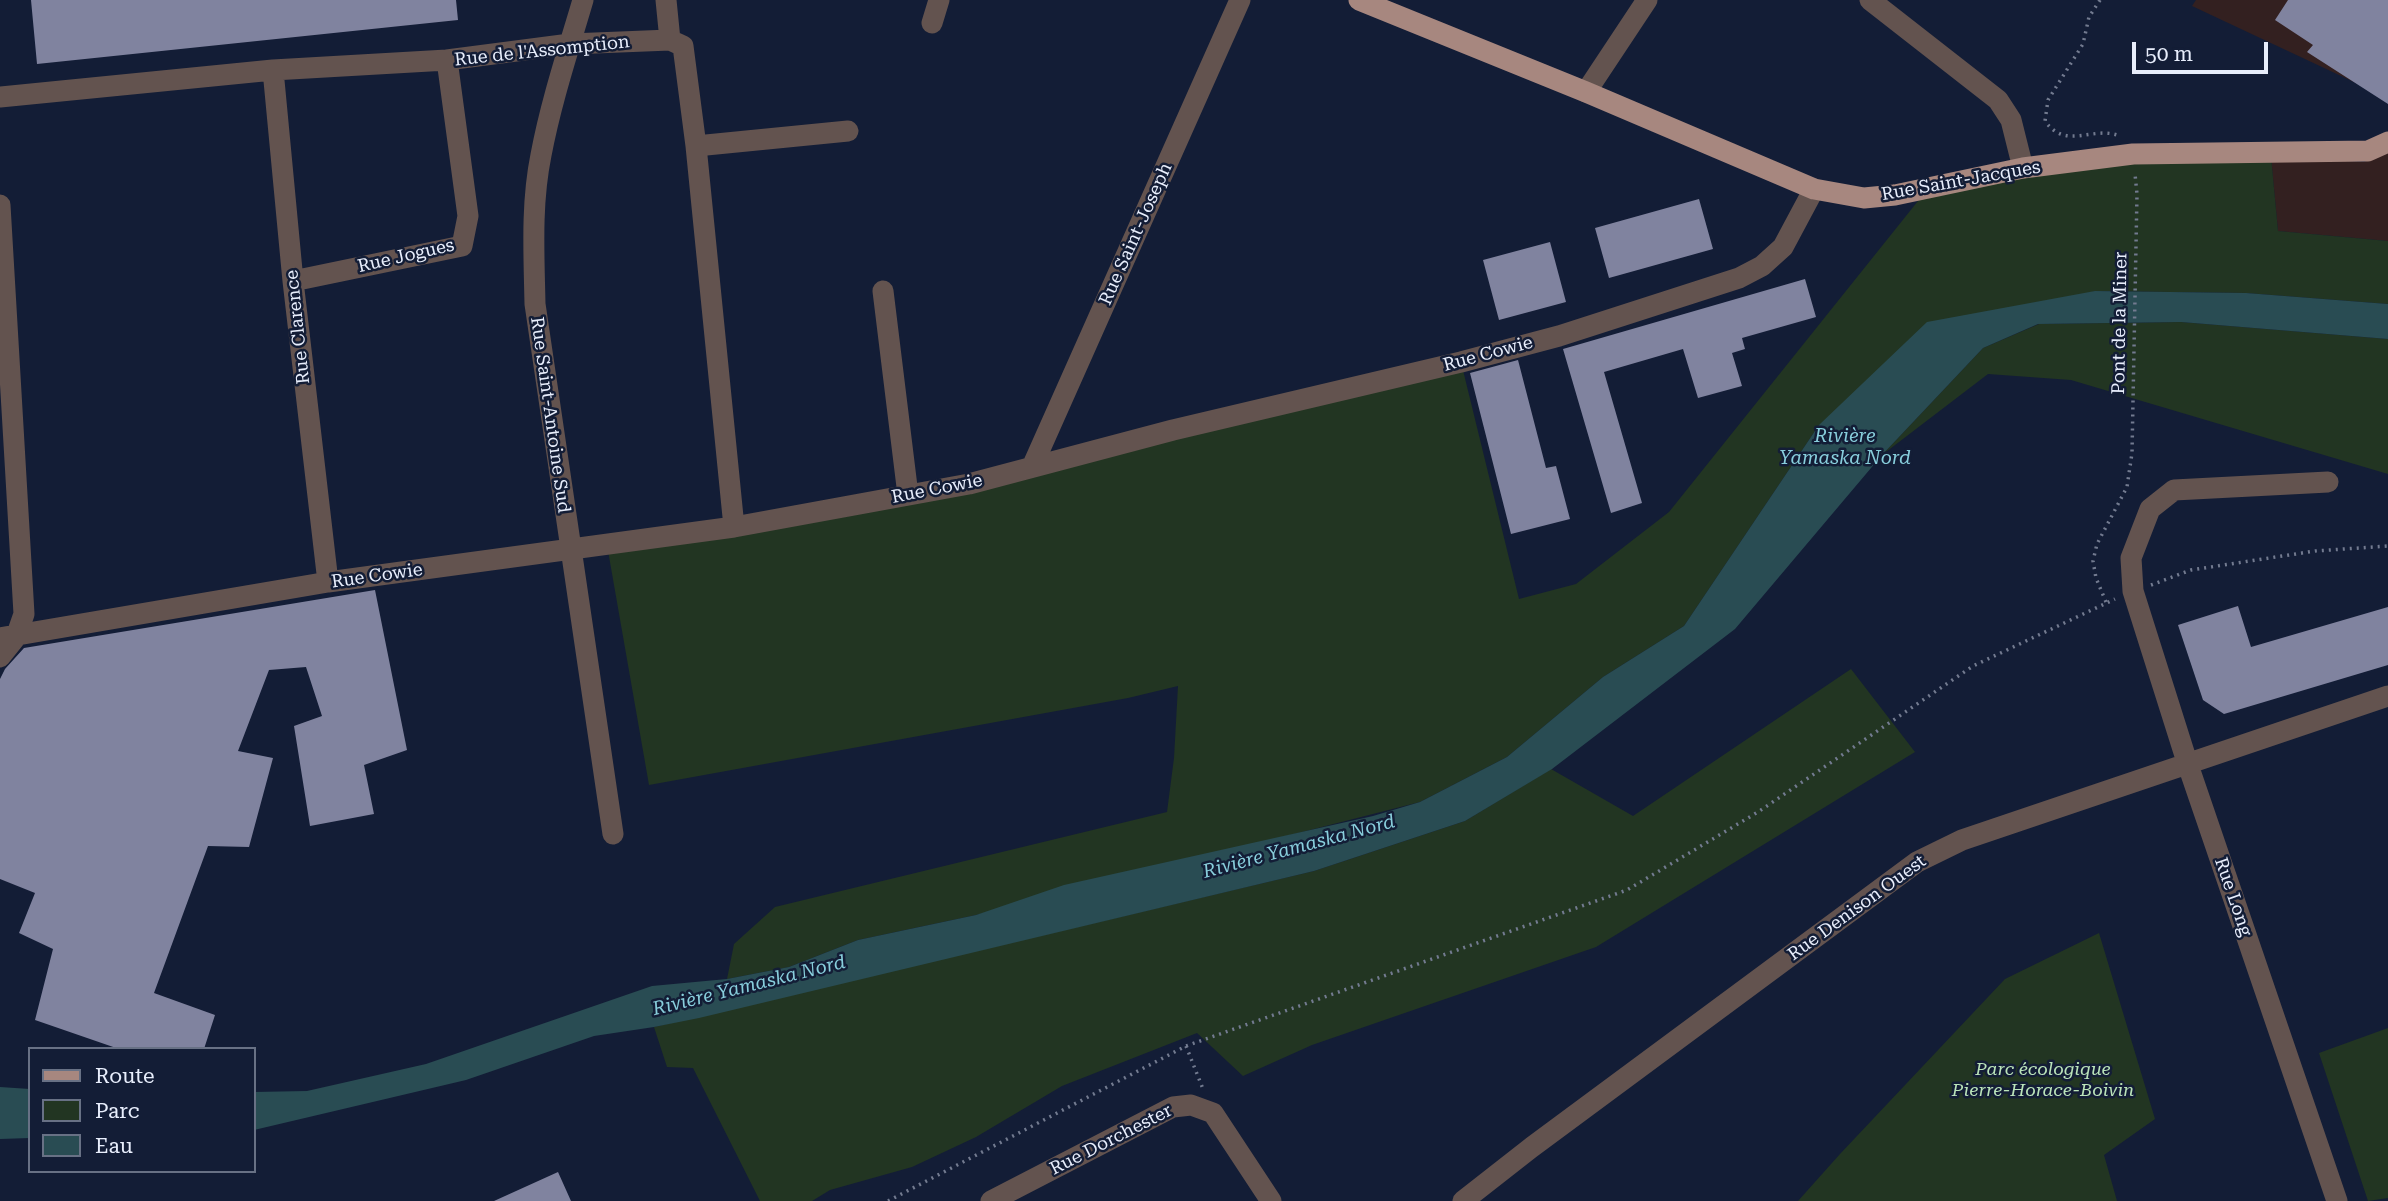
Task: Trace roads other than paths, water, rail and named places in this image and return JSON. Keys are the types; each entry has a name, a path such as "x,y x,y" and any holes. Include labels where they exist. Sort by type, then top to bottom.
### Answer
{"main road":[{"name":"Rue Saint-Jacques","path":"1359,0 1586,92 1814,189 1864,198 1895,195 2023,168 2133,154 2368,151 2388,142"}],"street":[{"name":"Rue Saint-Antoine Sud","path":"583,0 562,65 541,156 534,216 535,304 613,834"},
{"path":"666,0 670,40 683,46 696,146 734,527"},
{"path":"932,23 939,0"},
{"name":"Rue Saint-Joseph","path":"1032,467 1240,0"},
{"path":"1586,92 1647,0"},
{"path":"1870,0 1998,100 2011,120 2023,168"},
{"name":"Rue de l'Assomption","path":"0,97 273,70 447,60 570,44 670,40"},
{"name":"Rue Jogues","path":"293,281 462,246 468,216 447,60"},
{"name":"Rue Clarence","path":"273,70 293,281 328,582"},
{"path":"696,146 848,131"},
{"name":"Rue Cowie","path":"8,637 328,582 734,527 969,484 1173,430 1535,342 1739,278 1762,266 1783,247 1814,189"},
{"path":"0,205 5,367 24,614 8,637 0,657"},
{"path":"883,291 908,495"},
{"name":"Rue Long","path":"2328,482 2174,490 2150,509 2131,558 2133,591 2188,765 2337,1201"},
{"name":"Rue Denison Ouest","path":"1463,1201 1917,862 1962,840 2388,696"},
{"name":"Rue Dorchester","path":"991,1201 1173,1107 1191,1105 1213,1113 1271,1201"}],"water":[{"name":"Rivière Yamaska Nord","path":"2095,291 2246,293 2388,304 2388,339 2181,322 2038,324 1983,348 1882,455 1735,629 1552,769 1465,821 1314,871 699,1018 594,1036 466,1080 256,1130 256,1092 307,1091 426,1064 652,986 727,979 789,967 858,940 976,915 1064,885 1373,816 1420,802 1507,757 1603,677 1684,626 1819,425 1927,322"},
{"path":"0,1087 28,1089 28,1138 0,1139"}],"park label":[{"name":"Parc écologique Pierre-Horace-Boivin","path":"2043,1080"}]}
